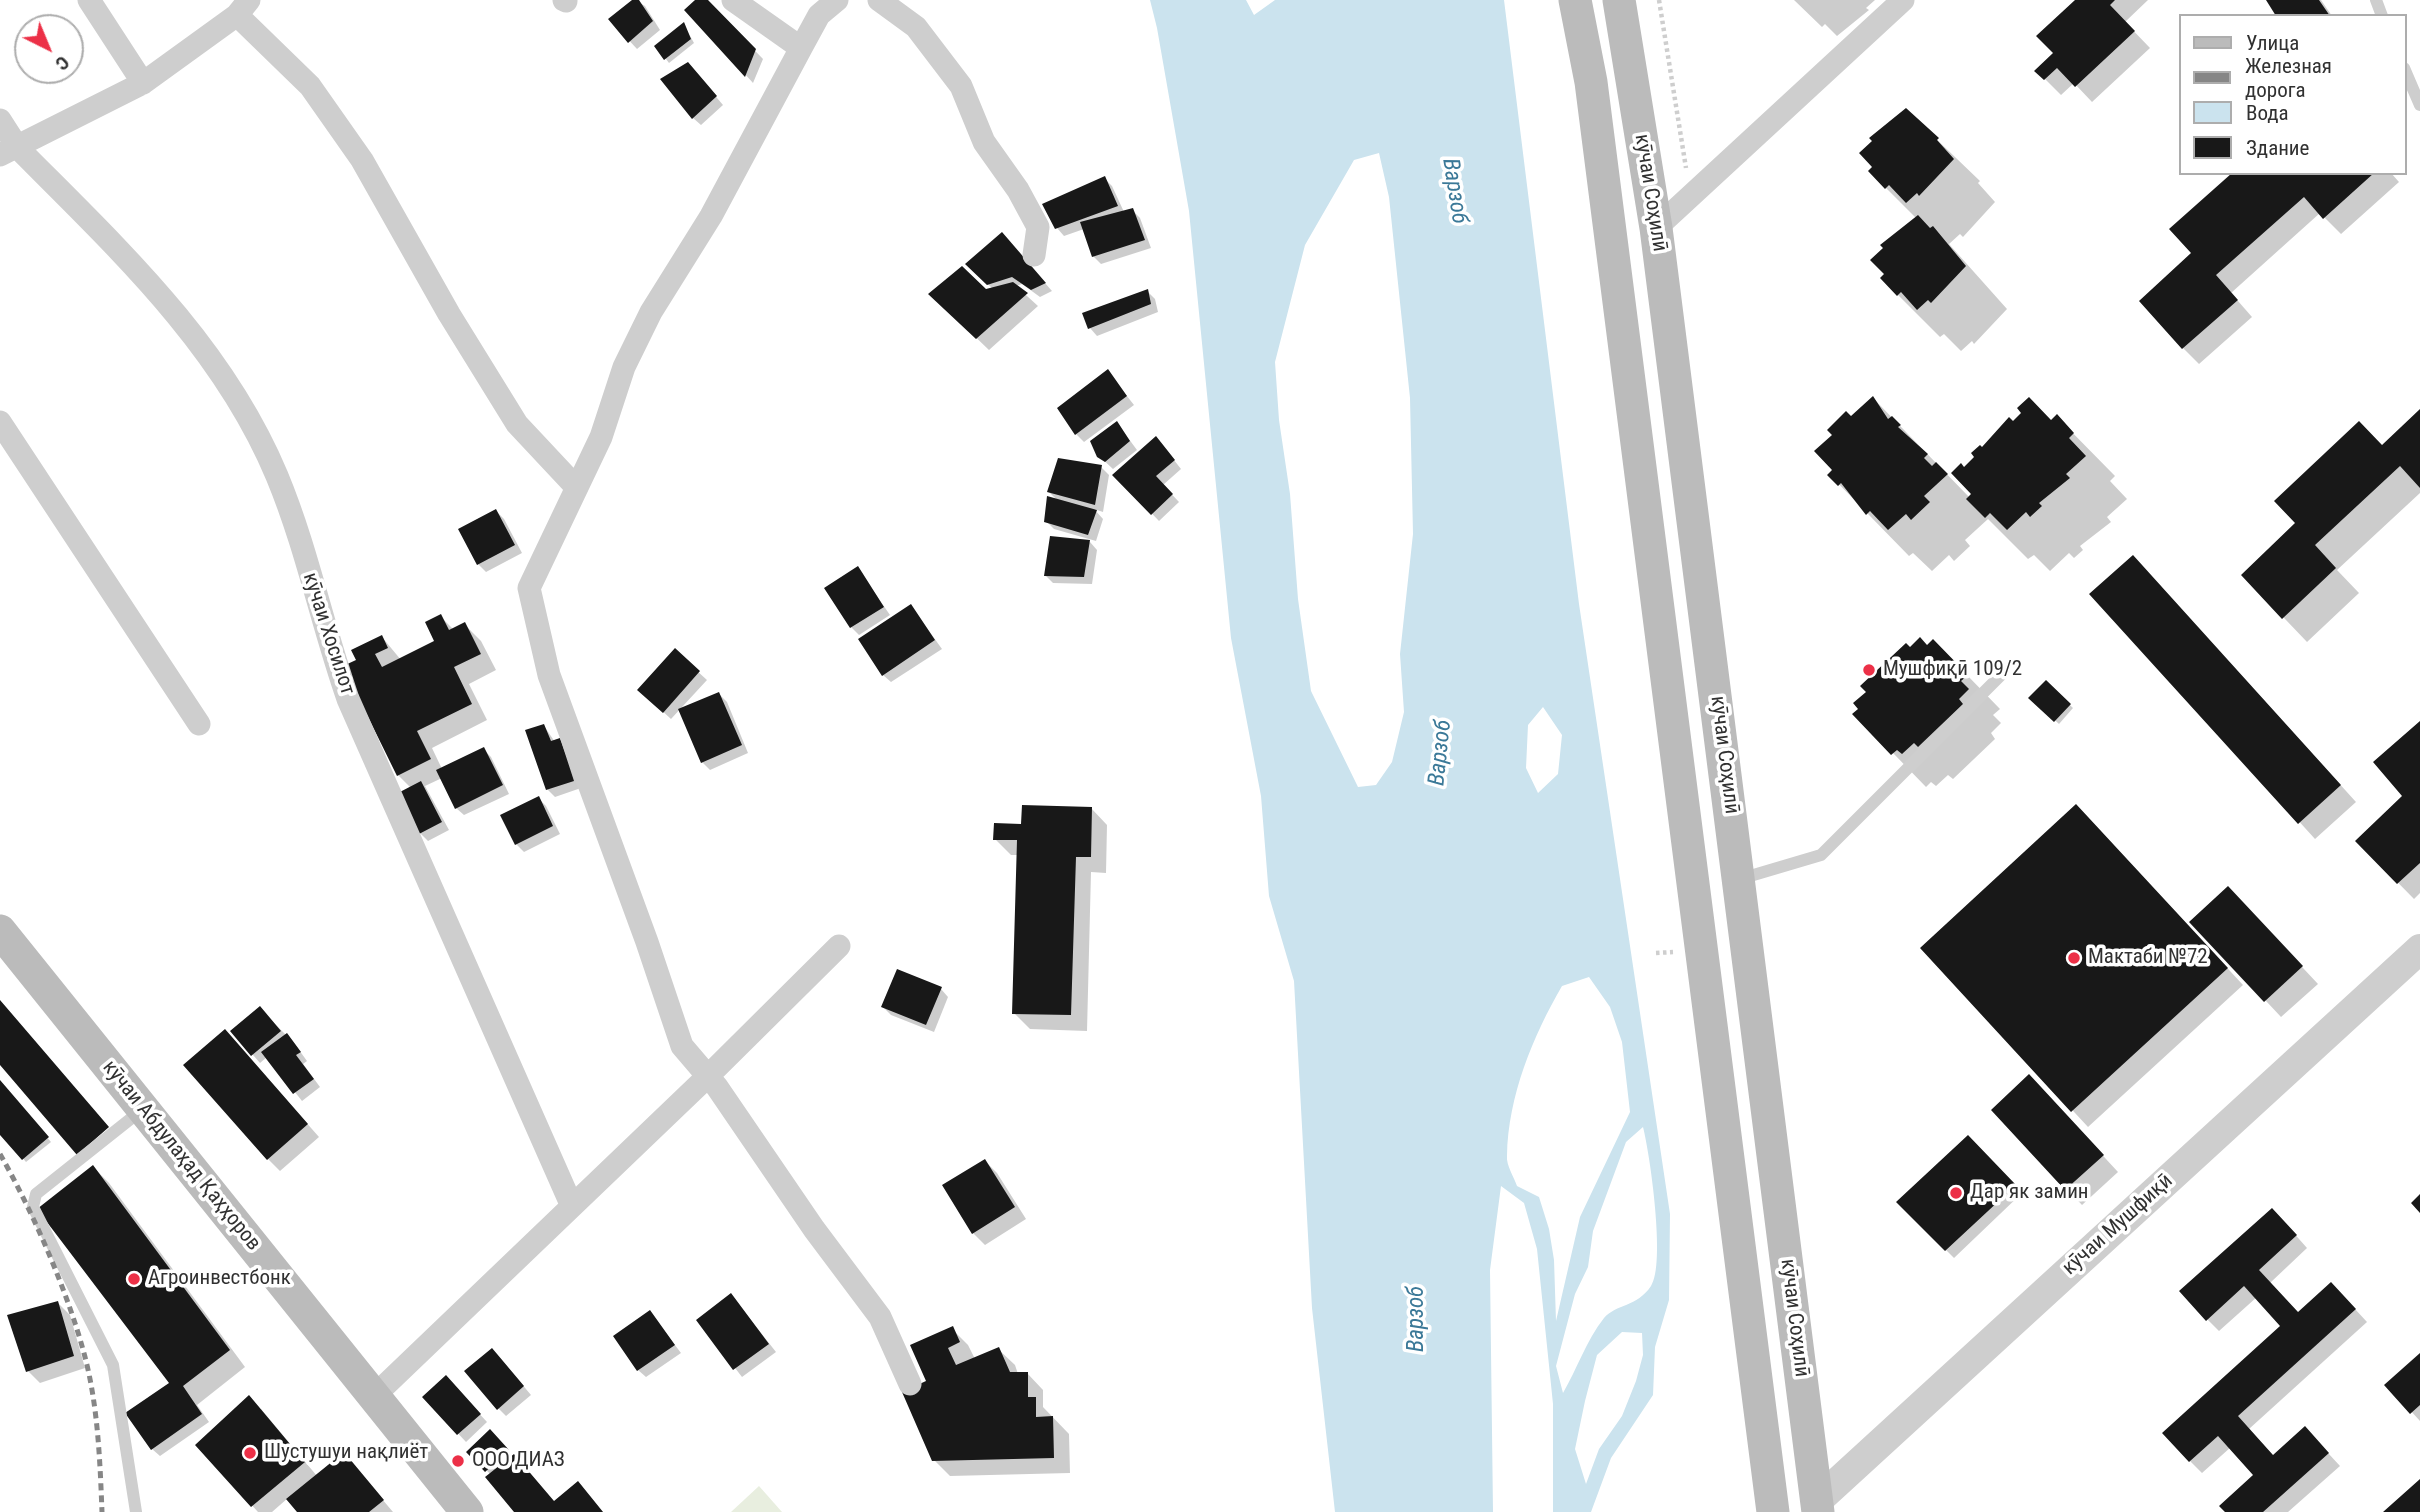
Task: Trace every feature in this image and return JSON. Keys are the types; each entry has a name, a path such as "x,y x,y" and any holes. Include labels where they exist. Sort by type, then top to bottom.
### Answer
{"main road":[{"name":"кӯчаи Соҳилӣ","path":"1575,0 1591,82 1773,1512"},
{"name":"кӯчаи Соҳилӣ","path":"1619,0 1656,228 1818,1507"},
{"name":"кӯчаи Абдулаҳад Қаҳҳоров","path":"0,931 467,1512"}],"street":[{"path":"89,0 143,83"},
{"path":"733,0 801,48"},
{"path":"837,0 819,15 711,216 651,312 624,367 601,437 529,588 548,675 647,942 682,1046 708,1076 880,1317 910,1384"},
{"path":"879,0 916,27 961,86 984,142 1018,190 1038,227 1034,255"},
{"path":"1656,228 1902,0"},
{"path":"9,152 143,83 243,8 310,86 362,160 449,314 517,424 576,487"},
{"name":"кӯчаи Хосилот","path":"0,120 9,152 175,309 203,347 253,429 276,473 294,519 320,618 348,699 571,1204"},
{"path":"0,422 199,724"},
{"path":"374,1396 571,1204 708,1076 839,946"},
{"name":"кӯчаи Мушфиқӣ","path":"1818,1507 2420,949"}],"lane":[{"path":"2406,73 2420,105"},
{"path":"1740,879 1821,855 1830,849 2005,671"},
{"path":"136,1512 113,1365 33,1207 36,1194 144,1109"}],"path":[{"path":"1659,0 1691,198"}],"green space":[{"path":"759,1486 782,1512 731,1512"}],"water":[{"name":"Варзоб","path":"1150,0 1246,0 1254,15 1275,0 1504,0 1579,604 1670,1214 1669,1300 1655,1347 1653,1395 1611,1458 1591,1512 1553,1512 1553,1404 1537,1249 1524,1203 1501,1186 1490,1270 1493,1512 1335,1512 1312,1308 1294,981 1269,896 1261,796 1231,638 1189,211","holes":["1379,153 1389,197 1410,398 1413,534 1400,654 1404,712 1392,762 1376,785 1358,787 1311,691 1298,599 1290,494 1279,420 1275,362 1305,245 1354,160","1543,707 1562,735 1558,774 1538,793 1526,768 1528,725","1589,977 1610,1007 1622,1042 1630,1112 1580,1217 1556,1321 1554,1260 1549,1229 1539,1197 1517,1186 1507,1156 1512,1111 1524,1067 1541,1025 1562,986","1643,1127 1655,1209 1655,1274 1645,1293 1604,1318 1563,1393 1556,1366 1575,1294 1588,1267 1593,1231 1626,1142","1622,1332 1642,1333 1643,1355 1636,1381 1622,1416 1599,1449 1586,1484 1575,1449 1597,1355"]}],"building":[{"path":"632,0 639,0 653,21 628,43 608,19"},
{"path":"695,0 708,0 756,49 745,77 684,10"},
{"path":"2075,0 2115,0 2110,5 2135,31 2075,87 2057,68 2044,80 2034,71 2053,53 2036,36"},
{"path":"2266,0 2319,0 2329,14 2275,14"},
{"path":"684,22 691,39 664,60 654,46"},
{"path":"688,62 717,96 692,119 660,79"},
{"path":"1906,108 1939,138 1937,140 1954,159 1919,196 1917,193 1906,203 1889,185 1885,189 1868,171 1872,167 1859,153 1872,141 1869,138"},
{"path":"2230,175 2372,175 2323,219 2304,197 2216,275 2238,300 2182,349 2139,301 2191,253 2169,229"},
{"path":"1105,176 1118,206 1055,229 1042,204"},
{"path":"1133,208 1145,240 1092,257 1080,222"},
{"path":"1918,215 1930,228 1933,226 1966,266 1931,303 1928,300 1917,310 1901,292 1897,296 1880,278 1884,274 1870,260 1883,248 1880,245"},
{"path":"1002,232 1046,283 1031,290 1012,277 987,285 965,264"},
{"path":"962,266 986,289 1013,282 1028,293 976,339 928,294"},
{"path":"1148,289 1151,304 1088,329 1082,313"},
{"path":"1108,369 1127,396 1075,435 1057,408"},
{"path":"1873,396 1888,419 1892,416 1901,425 1898,427 1928,454 1924,458 1932,466 1936,462 1948,474 1924,496 1930,502 1911,520 1906,514 1888,530 1870,511 1866,515 1841,483 1838,486 1827,475 1832,470 1814,451 1832,435 1827,430 1846,411 1851,416"},
{"path":"2029,397 2051,420 2057,414 2074,433 2069,438 2086,456 2066,474 2070,478 2039,503 2042,506 2030,517 2026,512 2007,530 1990,513 1985,518 1966,499 1971,494 1951,473 1961,463 1964,467 1974,457 1971,453 1980,445 1982,447 2009,417 2013,421 2021,413 2017,408"},
{"path":"2420,409 2420,488 2400,466 2315,545 2336,568 2282,619 2241,575 2295,523 2274,501 2359,421 2382,445"},
{"path":"1117,421 1130,441 1105,462 1097,457 1090,441"},
{"path":"1156,436 1175,460 1156,476 1173,494 1151,515 1112,475"},
{"path":"1058,458 1102,465 1095,505 1047,492"},
{"path":"1047,496 1097,510 1088,535 1044,522"},
{"path":"496,509 515,545 477,565 458,529"},
{"path":"1050,536 1090,540 1084,577 1044,576"},
{"path":"2133,555 2341,785 2298,824 2089,594"},
{"path":"858,566 884,607 850,628 824,588"},
{"path":"911,604 935,640 882,676 858,639"},
{"path":"441,614 449,630 465,622 481,654 454,667 472,704 417,731 431,759 397,776 343,666 356,660 351,650 382,635 388,648 375,654 382,667 434,641 425,622"},
{"path":"1920,637 1927,645 1933,639 1968,675 1961,681 1969,689 1959,699 1963,704 1918,747 1914,743 1902,754 1897,750 1891,755 1852,714 1858,709 1853,703 1866,692 1860,686 1906,643 1910,647"},
{"path":"675,648 700,671 663,713 637,690"},
{"path":"2046,680 2071,704 2054,722 2028,698"},
{"path":"719,692 742,745 701,763 678,709"},
{"path":"2420,721 2420,863 2397,884 2355,841 2402,796 2373,762"},
{"path":"544,724 551,741 560,738 574,781 546,790 525,730"},
{"path":"484,747 503,785 455,809 436,770"},
{"path":"421,781 442,822 419,834 398,793"},
{"path":"539,796 553,826 515,845 500,815"},
{"name":"Мактаби №72","path":"2076,804 2228,968 2071,1112 1920,948"},
{"path":"1022,805 1092,807 1091,857 1076,857 1071,1015 1012,1014 1017,840 993,840 994,823 1021,824"},
{"path":"2228,886 2303,966 2264,1002 2189,922"},
{"path":"897,969 942,987 926,1025 881,1007"},
{"path":"0,1000 109,1127 77,1155 0,1065"},
{"path":"260,1006 281,1031 251,1056 230,1031"},
{"path":"225,1029 308,1124 267,1160 183,1065"},
{"path":"287,1033 301,1052 296,1055 314,1079 293,1094 261,1052"},
{"path":"2029,1074 2104,1155 2065,1190 1991,1110"},
{"path":"0,1080 49,1137 22,1160 0,1135"},
{"name":"Дар як замин","path":"1968,1135 2016,1185 1945,1251 1896,1202"},
{"path":"985,1159 1015,1207 972,1234 942,1185"},
{"name":"Агроинвестбонк","path":"93,1165 230,1350 183,1386 202,1414 151,1450 125,1413 169,1383 37,1209"},
{"path":"2420,1194 2420,1213 2411,1203"},
{"path":"2272,1208 2297,1235 2259,1270 2298,1312 2331,1282 2356,1309 2238,1416 2273,1455 2305,1426 2329,1453 2263,1512 2225,1512 2219,1506 2253,1475 2218,1436 2189,1462 2162,1433 2280,1326 2244,1286 2206,1321 2179,1291"},
{"path":"731,1293 769,1344 733,1370 696,1320"},
{"path":"58,1301 74,1356 26,1372 7,1315"},
{"path":"650,1310 675,1345 637,1371 613,1336"},
{"path":"953,1326 960,1342 948,1348 956,1365 999,1347 1010,1372 1028,1372 1028,1397 1036,1397 1036,1417 1053,1416 1054,1458 932,1461 902,1392 926,1381 910,1345"},
{"path":"492,1348 524,1386 497,1410 464,1371"},
{"path":"2420,1353 2420,1405 2410,1414 2384,1385"},
{"path":"446,1375 481,1414 457,1435 422,1397"},
{"name":"Шустушуи нақлиёт","path":"249,1395 305,1462 251,1507 195,1445"},
{"path":"490,1429 509,1450 485,1472 466,1452"},
{"path":"344,1452 384,1500 369,1512 297,1512 286,1499"},
{"path":"514,1454 554,1501 578,1481 603,1512 514,1512 485,1477"},
{"path":"2420,1479 2420,1512 2383,1512"}],"railway":[{"path":"0,1154 48,1253 78,1332 96,1415 102,1512"}],"place":[{"name":"Мушфиқӣ 109/2","path":"1869,670"},
{"name":"Мактаби №72","path":"2074,958"},
{"name":"Дар як замин","path":"1956,1193"},
{"name":"Агроинвестбонк","path":"134,1279"},
{"name":"Шустушуи нақлиёт","path":"250,1453"},
{"name":"ООО ДИАЗ","path":"458,1461"}]}
